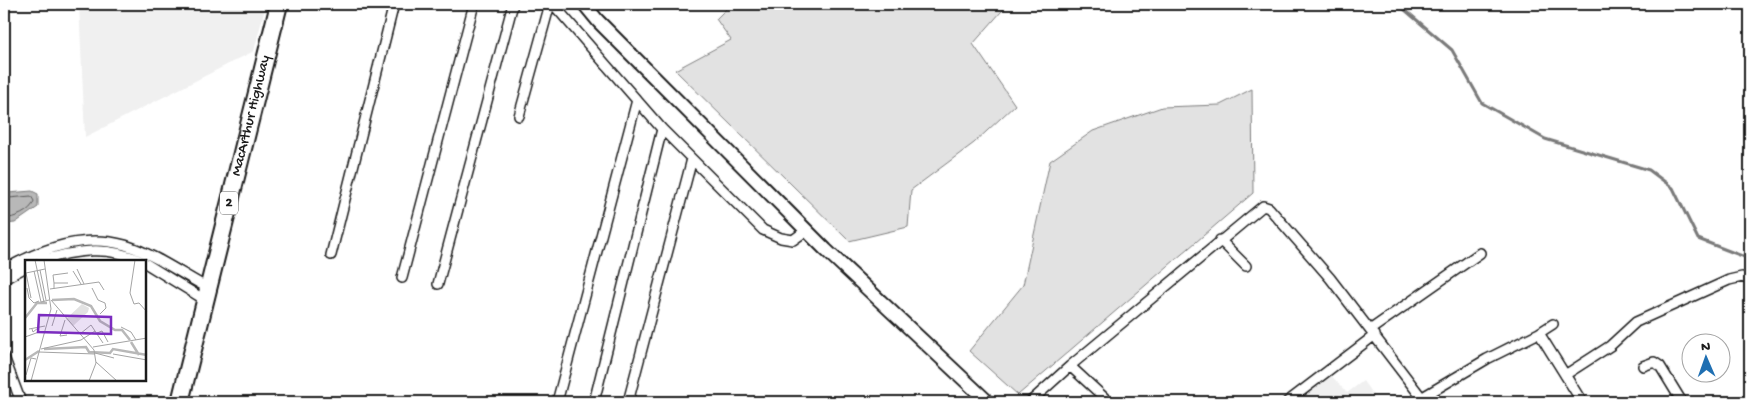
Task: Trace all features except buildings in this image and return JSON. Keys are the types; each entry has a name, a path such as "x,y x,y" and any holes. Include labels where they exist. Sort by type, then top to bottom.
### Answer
{"highway":[{"name":"MacArthur Highway","path":"180,402 279,4"}],"street":[{"path":"331,255 394,4"},
{"path":"402,278 474,4"},
{"path":"438,284 513,4"},
{"path":"551,4 662,129 763,230 781,238 793,240 807,230"},
{"path":"519,116 551,4"},
{"path":"584,4 598,21 807,230 988,402"},
{"path":"557,402 636,100"},
{"path":"594,402 662,129"},
{"path":"628,402 692,160"},
{"path":"1030,402 1070,366 1263,206 1269,208 1373,332 1423,400 1487,359 1553,324"},
{"path":"1220,240 1246,266"},
{"path":"30,258 61,245 95,242 126,246 146,260"},
{"path":"44,260 66,253 95,250 128,254 144,260"},
{"path":"1287,402 1373,332 1480,253"},
{"path":"4,270 25,260"},
{"path":"147,261 206,294"},
{"path":"4,280 25,268"},
{"path":"1565,375 1610,346 1636,322 1729,280 1742,277 1750,280"},
{"path":"1539,333 1582,402"},
{"path":"4,357 21,402"},
{"path":"1643,366 1654,362 1660,366 1682,402"},
{"path":"1070,366 1109,402"}],"shaded area":[{"path":"79,4 266,4 254,51 85,137"},
{"path":"731,4 1008,4 973,44 1015,105 974,143 911,190 908,227 849,241 675,70 731,40 716,19"},
{"path":"1252,89 1253,193 1018,395 969,351 1023,285 1050,161 1093,131 1162,107 1220,105"},
{"path":"1330,374 1347,393 1363,381 1378,402 1295,402"}],"water":[{"path":"4,186 8,193 32,191 38,194 38,207 15,223 4,224"}],"waterway":[{"path":"1398,4 1452,50 1482,103 1545,139 1649,170 1673,188 1698,239 1750,259"}]}
